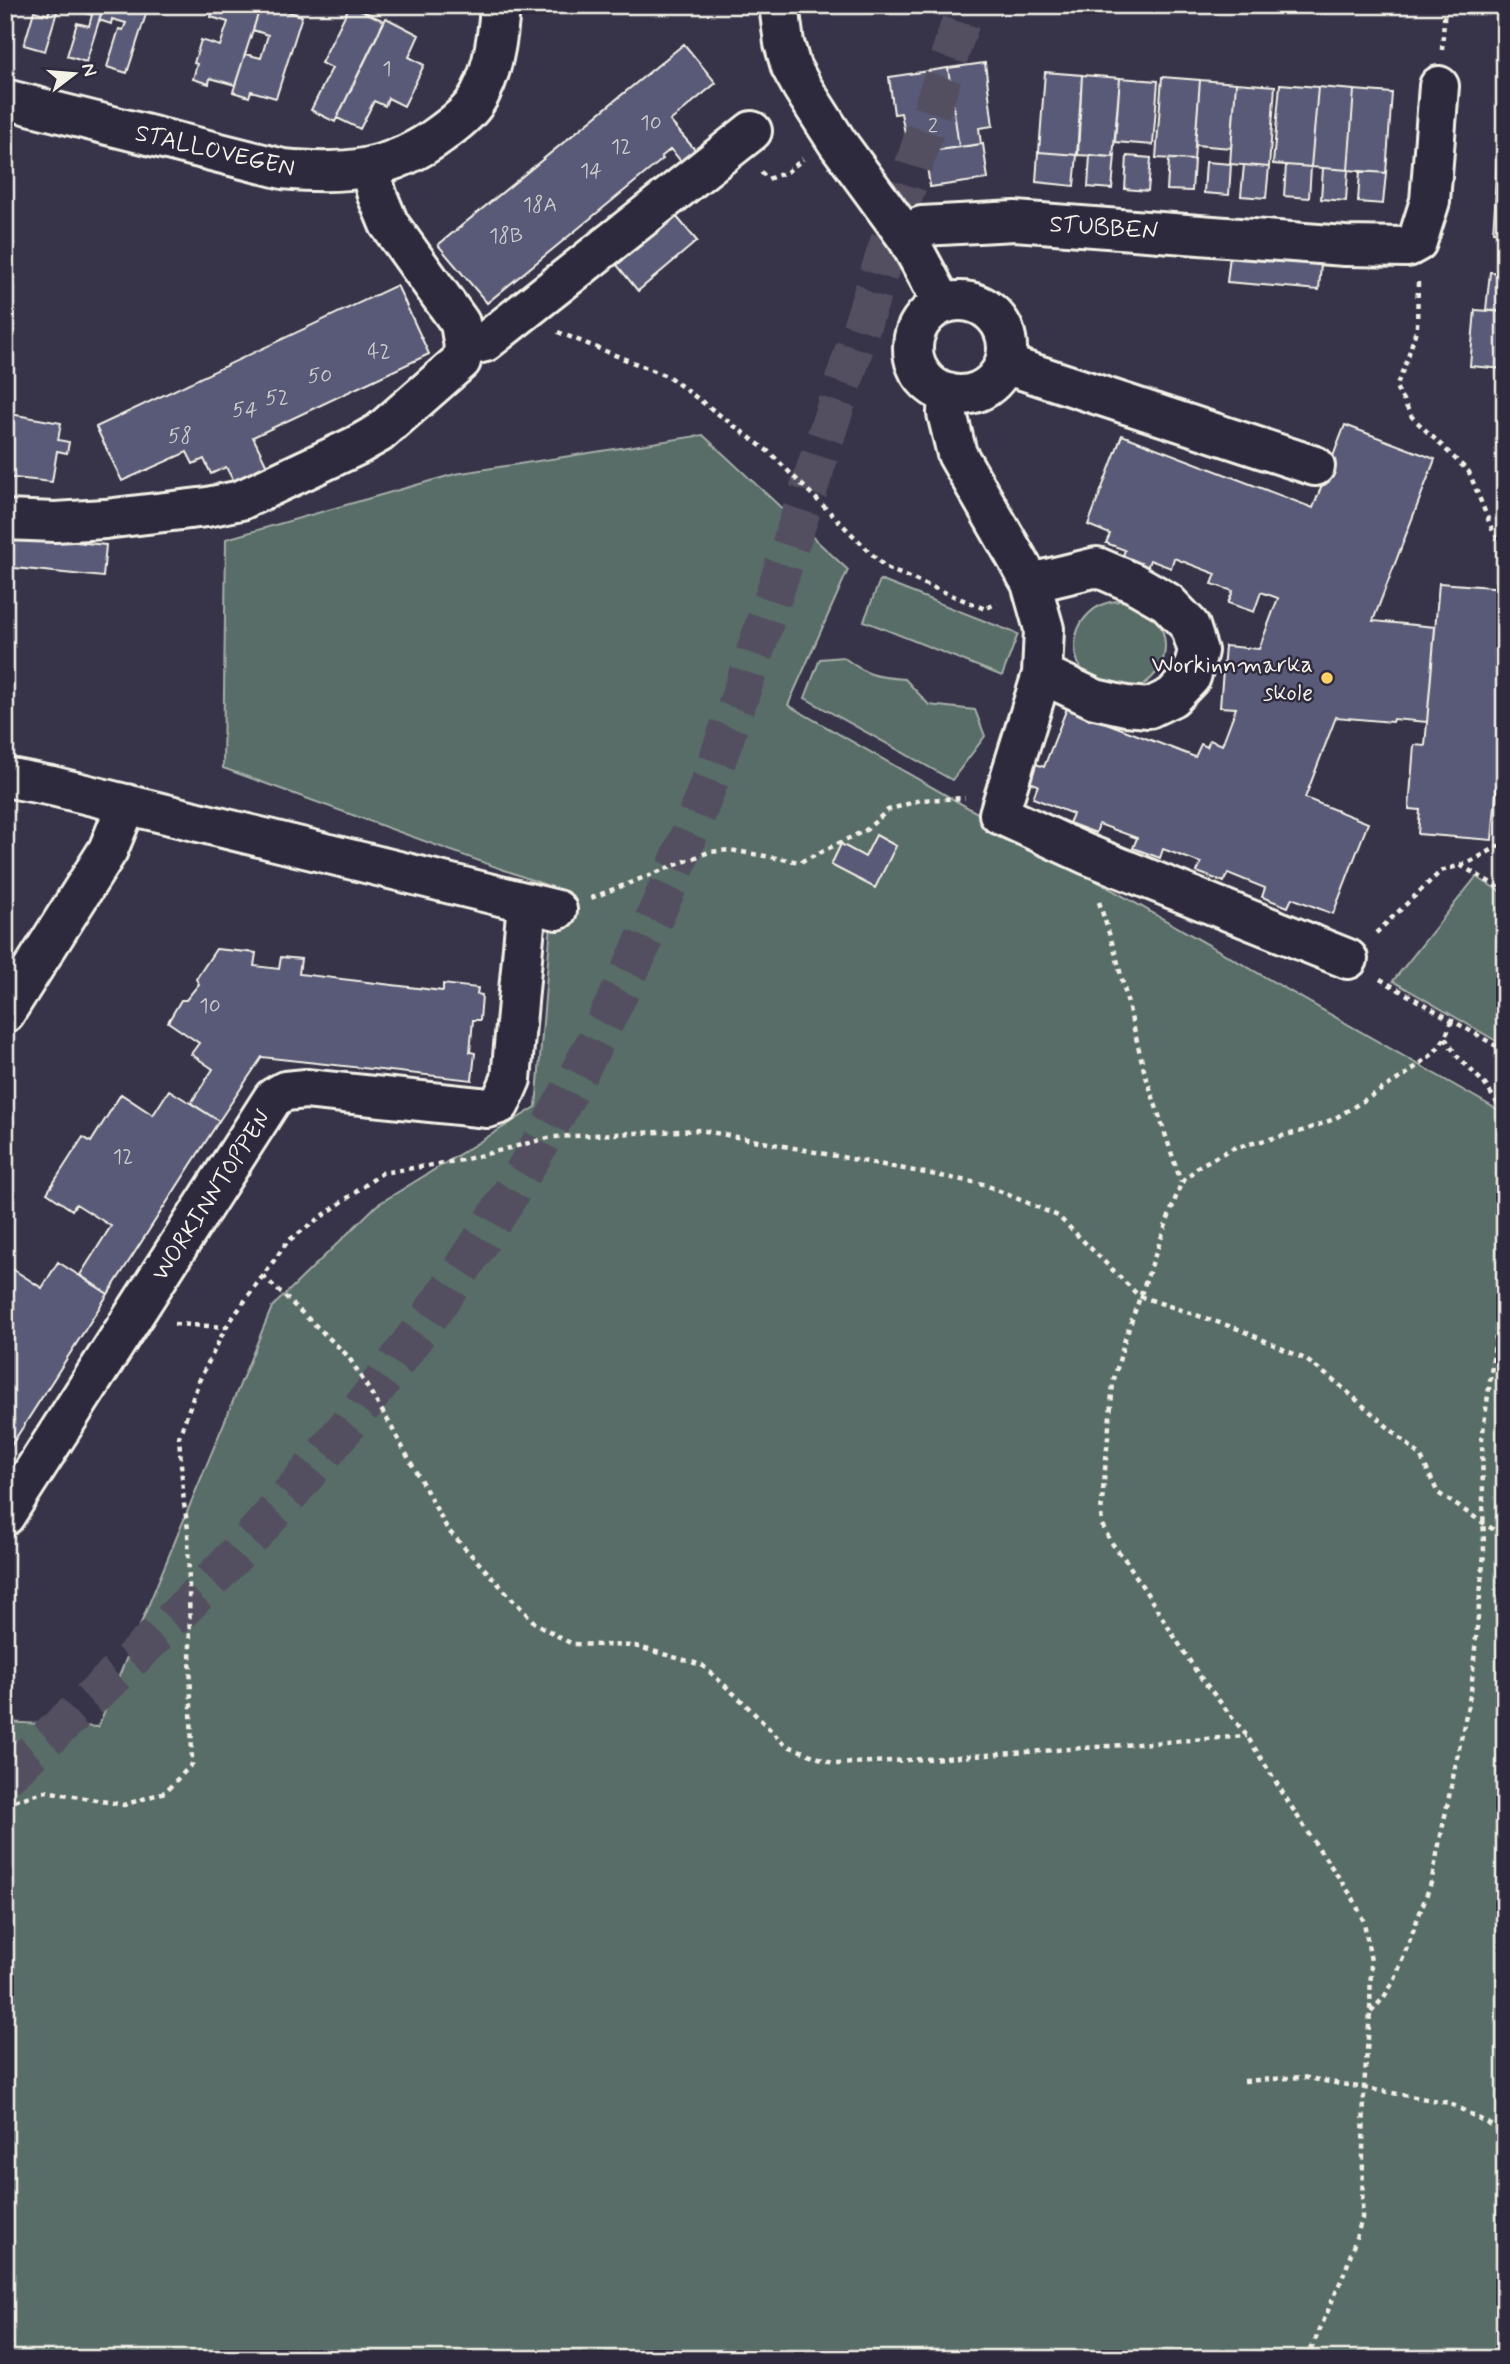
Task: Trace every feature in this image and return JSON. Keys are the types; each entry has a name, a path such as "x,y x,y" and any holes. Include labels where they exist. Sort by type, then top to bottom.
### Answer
{"street":[{"name":"STALLOVEGEN","path":"5,99 284,169 326,172 370,169 426,144 452,125 473,104 489,69 496,44 500,5"},
{"path":"779,5 784,43 791,67 832,132 908,239 943,304"},
{"path":"1418,243 1430,201 1439,86"},
{"path":"464,347 485,342 744,138"},
{"path":"5,520 55,522 118,517 207,508 241,500 379,433 461,362 464,347 460,323 389,224 370,169"},
{"name":"STUBBEN","path":"908,239 915,229 922,226 1015,221 1358,246 1408,247 1418,243"},
{"path":"958,301 974,303 988,309 999,320 1007,349 1004,365 998,377 975,393 948,393 934,387 923,377 913,350 915,335 921,322 931,311 943,304 958,301"},
{"path":"1004,365 1315,466"},
{"path":"948,393 947,413 957,454 1031,583 1044,629 1042,674 999,814 1086,854 1348,960"},
{"path":"1031,583 1097,567 1134,583 1167,602 1190,626 1198,651 1191,677 1172,697 1149,709 1095,699 1042,674"},
{"path":"5,777 127,804 542,906"},
{"path":"5,1013 108,850 127,804"},
{"name":"WORKINNTOPPEN","path":"5,1516 273,1098 285,1091 306,1090 488,1108 500,1104 511,1079 542,906"}],"path":[{"path":"744,138 768,179 798,165 832,132"},
{"path":"1418,243 1417,327 1396,387 1412,417 1469,472 1492,529 1505,550"},
{"path":"519,316 669,377 769,452 886,568 985,610 1031,583"},
{"path":"542,906 709,852 730,850 800,862 866,830 888,810 920,800 1005,795"},
{"path":"1505,834 1499,846 1461,865 1441,871 1348,960 1505,1051"},
{"path":"1086,854 1116,955 1144,1070 1181,1183"},
{"path":"1461,865 1505,891"},
{"path":"1307,2359 1346,2269 1362,2219 1364,2087 1371,1961 1364,1922 1360,1910 1247,1736 1198,1674 1102,1525 1101,1499 1113,1383 1139,1296 1181,1183 1199,1166 1233,1148 1302,1131 1334,1119 1434,1053 1445,1038 1452,1021"},
{"path":"1445,1038 1457,1056 1485,1083 1505,1115"},
{"path":"5,1804 46,1791 124,1805 165,1792 192,1765 188,1529 179,1437 198,1381 226,1327 288,1241 382,1173 463,1160 552,1137 700,1130 983,1184 1058,1216 1139,1296 1241,1330 1305,1359 1336,1382 1420,1455 1438,1493 1505,1537"},
{"path":"1370,2013 1395,1979 1431,1883 1471,1691 1484,1553 1482,1439 1505,1271"},
{"path":"263,1276 348,1356 387,1419 448,1530 535,1623 572,1644 635,1646 702,1665 785,1745 835,1764 1247,1736"},
{"path":"1244,2081 1302,2077 1449,2103 1505,2132"}],"green space":[{"path":"703,435 848,570 788,705 1505,1114 1505,2359 5,2359 5,1722 98,1727 272,1307 377,1205 536,1107 554,888 223,768 226,539 455,474"},
{"path":"880,580 1018,634 1002,676 864,621"},
{"path":"1120,601 1137,604 1152,614 1162,629 1165,646 1162,663 1152,678 1137,688 1120,691 1103,688 1088,678 1078,663 1075,646 1078,629 1088,614 1103,604"},
{"path":"843,657 871,674 905,679 929,705 975,710 985,736 952,780 805,698 820,659"},
{"path":"1476,877 1505,894 1505,1046 1393,981"}],"building":[{"path":"5,5 14,5 5,32"},
{"path":"51,5 59,5 45,51 24,45 34,11 48,15"},
{"path":"59,5 104,5 86,62 67,56 77,23 89,26 92,15 71,8 70,12 58,8"},
{"path":"104,5 149,5 127,73 107,67 119,29 123,30 126,23 112,19 111,24 99,20"},
{"path":"214,5 261,5 235,85 210,78 209,84 193,79 197,64 194,63 201,40 220,46 228,22 211,17"},
{"path":"261,5 279,5 280,9 302,16 276,98 251,91 249,97 233,92 245,54 261,58 268,35 253,30"},
{"path":"350,5 384,21 335,122 311,110 332,68 321,63"},
{"path":"386,18 419,35 409,57 424,65 404,106 388,98 385,106 374,101 360,129 337,118"},
{"path":"684,44 716,83 670,121 697,152 683,164 671,149 661,157 663,159 487,303 438,245"},
{"path":"985,63 993,126 979,128 981,144 959,147 948,68"},
{"path":"948,68 959,147 909,154 901,113 894,114 889,77"},
{"path":"1045,72 1082,75 1077,155 1039,152"},
{"path":"1082,75 1120,78 1113,157 1078,155"},
{"path":"1162,77 1200,80 1194,160 1156,158"},
{"path":"1120,78 1158,81 1153,145 1115,142"},
{"path":"1505,79 1505,119 1502,119"},
{"path":"1200,80 1236,83 1231,148 1195,145"},
{"path":"1236,83 1275,86 1269,167 1230,164"},
{"path":"1280,84 1318,87 1311,167 1273,164"},
{"path":"1318,87 1354,90 1348,170 1311,167"},
{"path":"1354,90 1392,93 1386,173 1348,170"},
{"path":"1500,119 1505,119 1505,156 1497,155"},
{"path":"983,144 988,179 930,187 925,152"},
{"path":"1038,152 1077,155 1074,186 1036,182"},
{"path":"1090,155 1115,155 1112,189 1088,187"},
{"path":"1497,155 1505,156 1505,193 1495,193"},
{"path":"1127,156 1151,158 1148,191 1125,189"},
{"path":"1169,159 1194,160 1192,191 1167,190"},
{"path":"1206,162 1231,164 1229,195 1204,193"},
{"path":"1244,165 1269,167 1266,198 1241,196"},
{"path":"1286,165 1311,167 1309,198 1284,196"},
{"path":"1323,168 1348,170 1346,201 1321,199"},
{"path":"1360,171 1386,173 1383,204 1358,202"},
{"path":"1496,192 1505,193 1505,233 1493,232"},
{"path":"676,216 697,241 638,291 617,265"},
{"path":"1230,255 1321,263 1319,290 1227,282"},
{"path":"1490,272 1505,273 1505,312 1486,310"},
{"path":"397,285 429,354 253,437 269,470 236,486 226,467 211,474 204,459 193,464 187,452 122,481 96,427"},
{"path":"1475,310 1505,312 1505,369 1470,366"},
{"path":"5,413 61,423 58,440 69,442 67,453 57,451 52,482 5,477"},
{"name":"Workinnmarka skole","path":"1345,425 1435,459 1373,621 1435,627 1427,722 1336,717 1305,798 1368,823 1333,914 1292,898 1288,907 1262,897 1265,888 1228,873 1224,882 1197,872 1201,863 1163,849 1160,858 1133,848 1137,838 1099,824 1096,833 1069,823 1073,814 1033,798 1038,785 1024,780 1031,762 1044,767 1067,708 1195,757 1201,744 1207,747 1210,740 1222,745 1236,708 1220,707 1225,646 1259,649 1278,598 1261,592 1254,612 1228,603 1233,591 1212,584 1216,574 1174,558 1171,568 1150,560 1146,571 1121,561 1125,550 1106,543 1110,534 1088,525 1122,435 1313,508"},
{"path":"5,535 106,545 103,577 5,567"},
{"path":"1439,583 1505,588 1505,691 1492,840 1418,834 1420,810 1409,809 1414,745 1425,746"},
{"path":"876,835 896,846 875,888 831,865 841,844 865,857"},
{"path":"216,949 256,953 254,966 279,969 281,957 301,959 299,974 443,991 443,984 478,988 477,994 482,995 480,1020 473,1020 470,1052 475,1053 472,1080 262,1057 219,1121 191,1103 213,1069 191,1054 199,1043 168,1022 181,1000 186,1000 199,984 196,979"},
{"path":"169,1090 219,1121 108,1294 80,1275 111,1226 76,1204 72,1210 47,1193 83,1137 91,1142 121,1094 153,1115"},
{"path":"58,1262 108,1294 5,1455 5,1277 11,1268 42,1288"}],"tunnel":[{"path":"5,1777 195,1597 317,1462 406,1349 448,1290 488,1230 561,1106 642,945 719,756 966,5"}],"place":[{"name":"Workinnmarka skole","path":"1327,678"}]}
